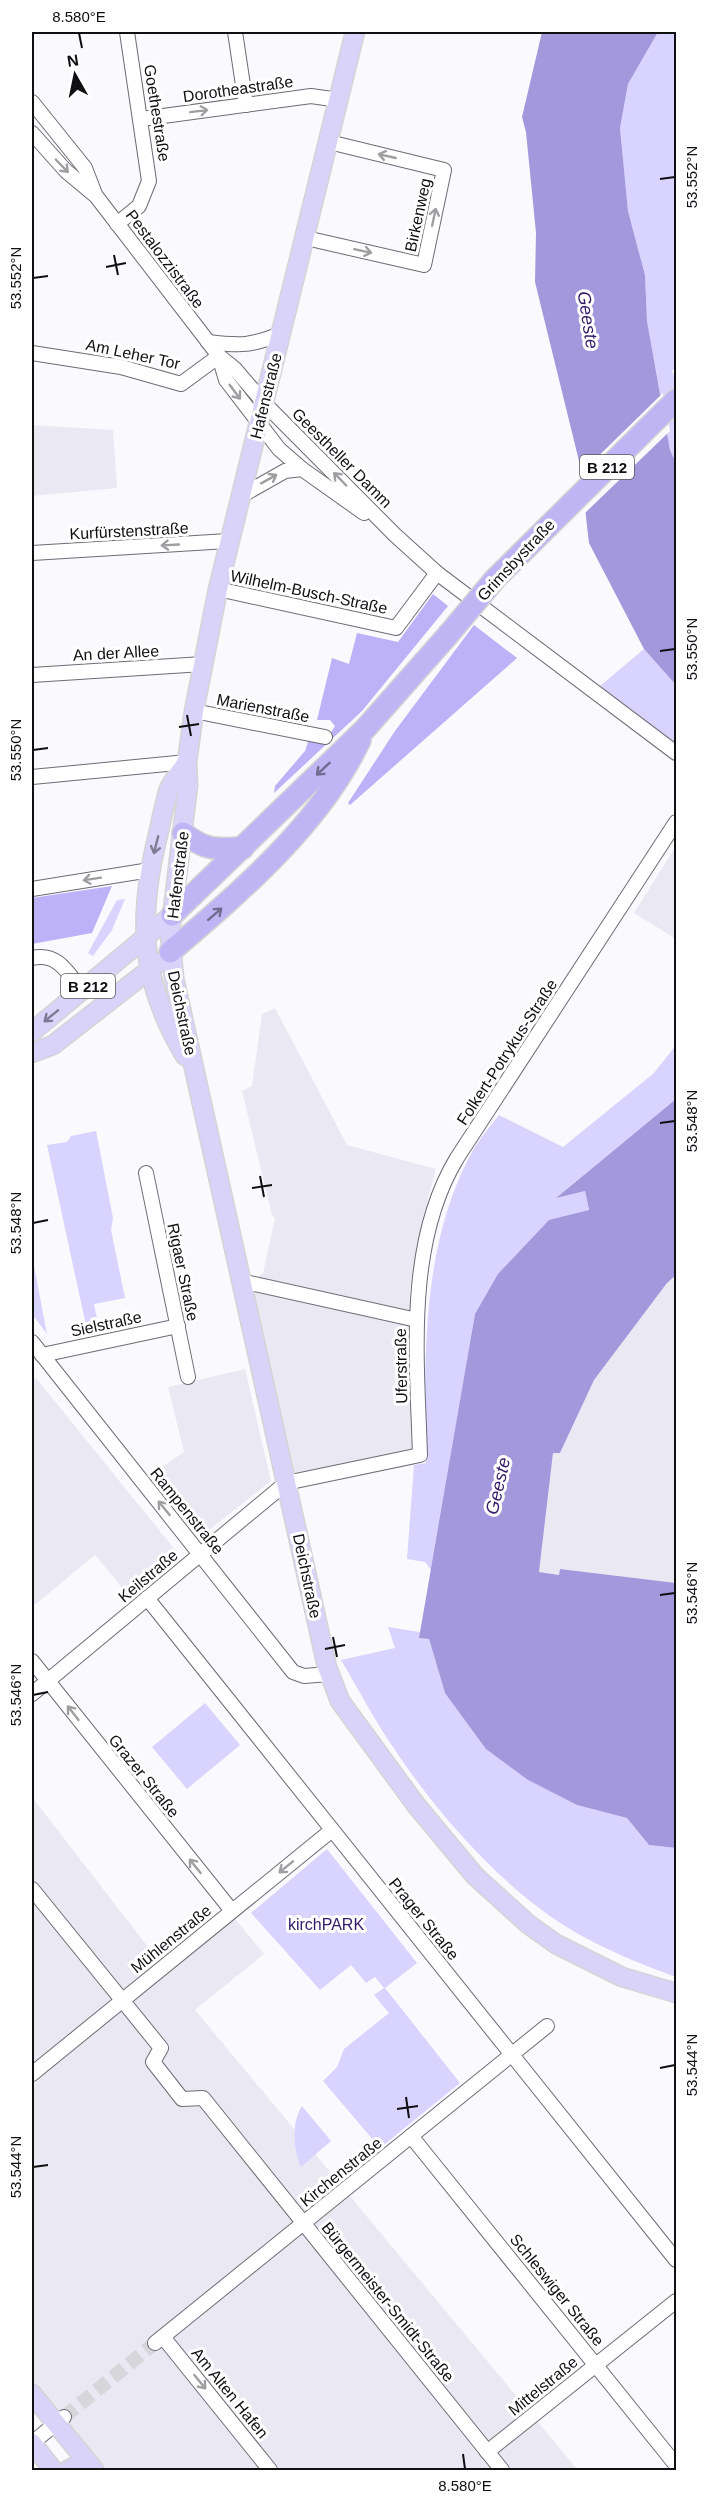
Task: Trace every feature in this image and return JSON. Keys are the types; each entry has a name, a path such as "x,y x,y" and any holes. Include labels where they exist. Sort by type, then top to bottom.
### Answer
{"highway":[{"name":"Grimsbystraße","path":"172,915 365,729 495,579 676,400"},
{"name":"Grimsbystraße","path":"170,952 224,906 288,842 333,789 350,763 365,729"},
{"path":"183,833 200,846 215,849 243,848"}],"main road":[{"name":"Hafenstraße","path":"170,952 172,915 188,785 187,762 194,711 218,589 239,497 283,333 355,32"},
{"name":"Hafenstraße","path":"144,938 145,903 150,870 170,788 187,762"},
{"name":"Grimsbystraße","path":"144,938 172,915"},
{"name":"B 212","path":"32,1032 144,938"},
{"name":"Deichstraße","path":"144,938 149,970 175,1040 196,1074"},
{"name":"B 212","path":"32,1053 53,1045 170,952"},
{"name":"Deichstraße","path":"170,952 329,1674 340,1701 416,1805 475,1876 528,1924 556,1944 613,1973 676,1993"},
{"path":"32,2394 61,2420 93,2468"},
{"path":"32,2443 53,2470"},
{"path":"68,2470 77,2464 93,2468"}],"street":[{"name":"Goethestraße","path":"117,224 139,206 149,181 127,32"},
{"path":"235,32 246,105"},
{"name":"Dorotheastraße","path":"141,118 311,96 339,100"},
{"name":"Pestalozzistraße","path":"32,102 85,168 96,196"},
{"path":"32,123 32,133 51,138 68,147"},
{"name":"Pestalozzistraße","path":"32,133 66,171 96,196 219,356 235,369 265,404"},
{"name":"Birkenweg","path":"306,238 424,264 444,170 329,142"},
{"path":"208,342 240,346 257,343 283,333"},
{"name":"Am Leher Tor","path":"32,353 121,367 181,384 219,356"},
{"name":"Pestalozzistraße","path":"219,356 226,380 259,424"},
{"name":"Geestheller Damm","path":"265,404 395,535 437,573 676,753"},
{"name":"Geestheller Damm","path":"259,424 279,449 302,469 395,535"},
{"path":"239,497 285,471 302,469"},
{"name":"Kurfürstenstraße","path":"32,552 228,542"},
{"name":"Wilhelm-Busch-Straße","path":"218,589 396,628 437,573"},
{"name":"An der Allee","path":"32,675 203,664"},
{"name":"Marienstraße","path":"194,711 325,737"},
{"path":"32,777 187,762"},
{"name":"Folkert-Potrykus-Straße","path":"417,1320 417,1297 433,1209 449,1172 676,822"},
{"path":"32,889 150,870"},
{"path":"32,958 50,957 58,961 82,991"},
{"name":"Rigaer Straße","path":"146,1173 188,1377"},
{"name":"Uferstraße","path":"241,1281 417,1320 420,1455 286,1483"},
{"name":"Sielstraße","path":"42,1355 178,1326"},
{"name":"Rampenstraße","path":"32,1342 293,1672 304,1676 329,1674"},
{"name":"Keilstraße","path":"32,1694 286,1483"},
{"name":"Prager Straße","path":"147,1598 676,2260"},
{"name":"Grazer Straße","path":"32,1661 232,1911"},
{"name":"Mühlenstraße","path":"32,2074 332,1830"},
{"name":"Bürgermeister-Smidt-Straße","path":"32,1889 161,2048 153,2062 182,2099 203,2098 499,2469"},
{"name":"Kirchenstraße","path":"159,2340 547,2026"},
{"name":"Schleswiger Straße","path":"411,2136 676,2465"},
{"name":"Mittelstraße","path":"487,2452 676,2301"},
{"name":"Am Alten Hafen","path":"159,2340 270,2470"},
{"path":"32,2443 61,2420"}],"shaded area":[{"path":"32,425 113,430 117,488 32,496"},
{"path":"433,594 448,606 362,711 274,793 275,786 305,751 309,739 327,739 335,726 330,720 317,720 332,658 349,664 357,633 398,642"},
{"path":"474,625 517,658 350,805 348,803 395,731"},
{"path":"676,846 676,939 634,913"},
{"path":"112,886 92,933 32,944 32,898"},
{"path":"275,1008 347,1145 436,1169 410,1291 414,1465 295,1489 247,1284 263,1273 275,1218 272,1215 242,1091 252,1086 262,1014"},
{"path":"676,1275 676,1583 561,1569 559,1575 539,1572 553,1453 560,1453 594,1380 667,1283"},
{"path":"245,1369 271,1481 204,1534 153,1473 184,1452 168,1387"},
{"path":"36,1378 180,1556 129,1596 95,1555 32,1607 32,1382"},
{"path":"32,1797 165,1969 232,1915 264,1954 195,2010 578,2470 98,2470 32,2387"}],"green space":[{"path":"658,32 676,32 676,367 672,371 676,381 676,463 670,450 647,321 645,275 628,211 620,128 628,84"},
{"path":"644,649 676,685 676,743 600,686"},
{"path":"125,899 112,930 93,956 88,953 117,900"},
{"path":"676,1045 676,1099 557,1197 585,1191 589,1211 475,1314 432,1571 425,1562 407,1559 414,1465 426,1463 426,1344 435,1264 443,1225 455,1188 472,1152 499,1115 563,1147 654,1073"},
{"path":"96,1131 113,1218 111,1230 125,1298 94,1304 99,1328 87,1330 47,1145 67,1142 71,1136"},
{"path":"32,1255 47,1334 32,1314"},
{"path":"388,1627 420,1632 420,1638 429,1639 445,1693 528,1780 577,1805 627,1818 649,1845 676,1848 676,1977 633,1961 565,1926 517,1890 450,1823 388,1739 341,1660 395,1648"},
{"path":"205,1703 240,1745 187,1789 152,1747"},
{"name":"kirchPARK","path":"327,1849 417,1963 385,1988 460,2083 380,2148 323,2081 337,2067 344,2049 389,2013 374,1995 384,1988 375,1977 366,1983 351,1965 320,1990 251,1913"},
{"path":"302,2106 331,2141 301,2167 294,2136 296,2120"}],"water":[{"name":"Geeste","path":"542,32 658,32 628,84 620,128 628,211 645,275 647,321 670,450 676,463 676,685 644,649 589,543 580,465 535,282 536,233 526,132 522,117"},
{"name":"Geeste","path":"676,1099 676,1275 667,1283 594,1380 560,1453 553,1453 539,1572 559,1575 560,1569 676,1583 676,1848 649,1845 627,1818 577,1805 528,1780 486,1749 445,1693 429,1639 419,1638 475,1314 498,1274 549,1220 589,1210 585,1191 556,1198"}],"pier":[{"path":"663,393 670,431 583,515 578,476"}],"tunnel":[{"path":"64,2417 155,2343"}]}
